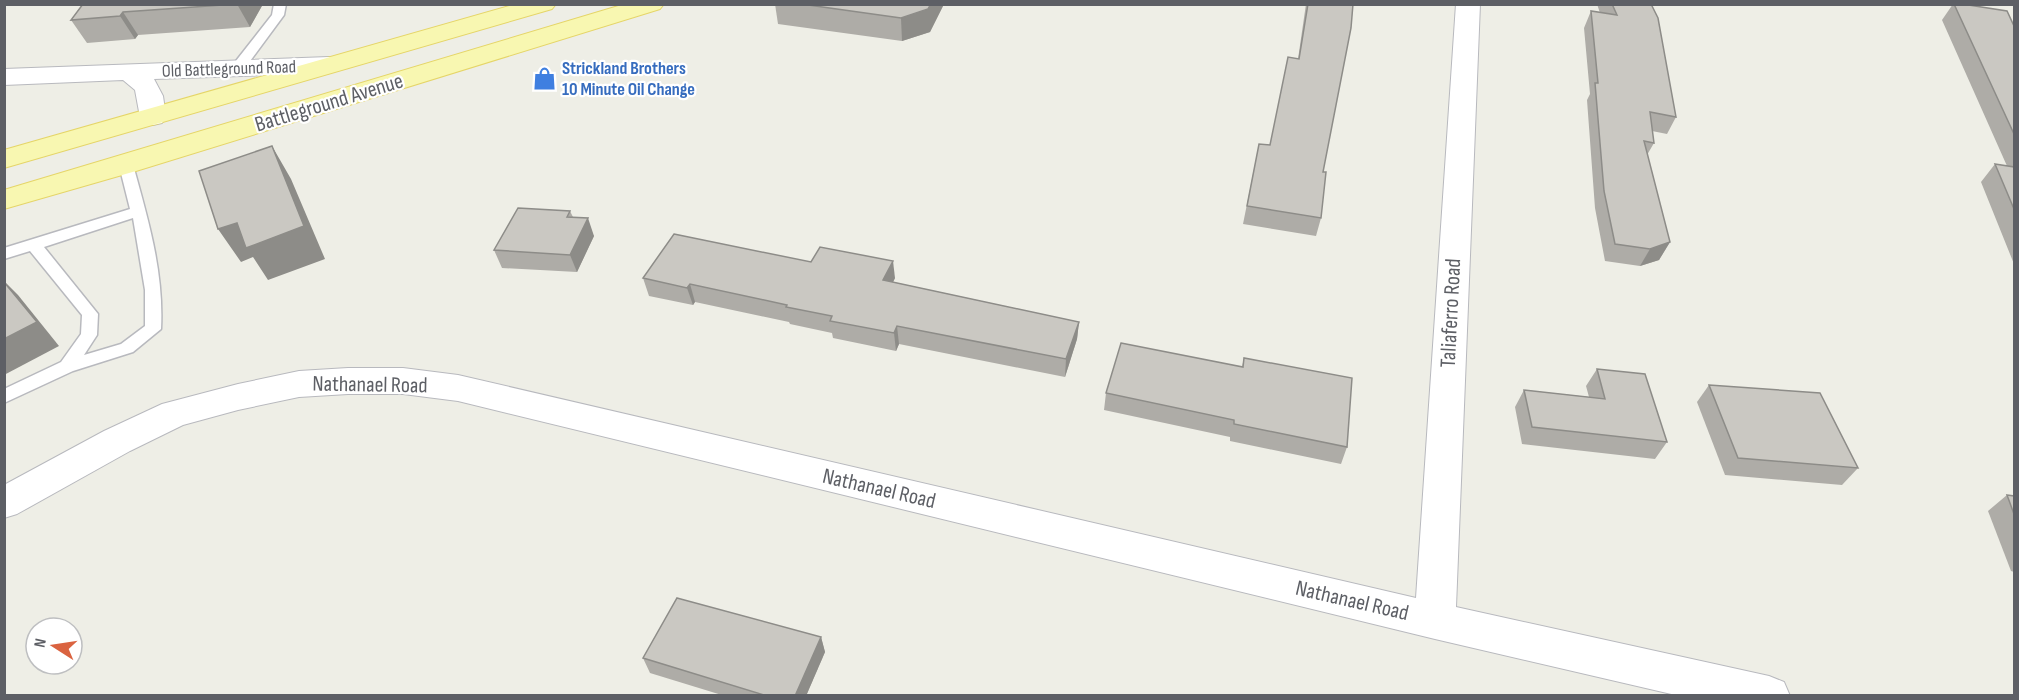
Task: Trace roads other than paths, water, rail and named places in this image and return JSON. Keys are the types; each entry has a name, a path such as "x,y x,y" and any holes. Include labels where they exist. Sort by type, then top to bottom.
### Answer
{"main road":[{"name":"Battleground Avenue","path":"4,159 544,4"},
{"name":"Battleground Avenue","path":"4,200 126,165 652,4"}],"street":[{"name":"Taliaferro Road","path":"1435,621 1468,4"},
{"name":"Old Battleground Road","path":"4,77 329,65"},
{"name":"Old Battleground Road","path":"128,73 141,78 146,84 150,93 153,117"},
{"name":"Nathanael Road","path":"4,503 117,441 174,414 299,384 404,381 470,391 1435,621 1769,696"}],"lane":[{"path":"237,69 278,15 280,4"},
{"path":"4,397 67,366 127,348 153,329 155,312 139,211 126,165"},
{"path":"4,254 139,211"},
{"path":"34,245 90,314 89,335 67,366"}],"place":[{"name":"Strickland Brothers 10 Minute Oil Change","path":"544,78"}]}
